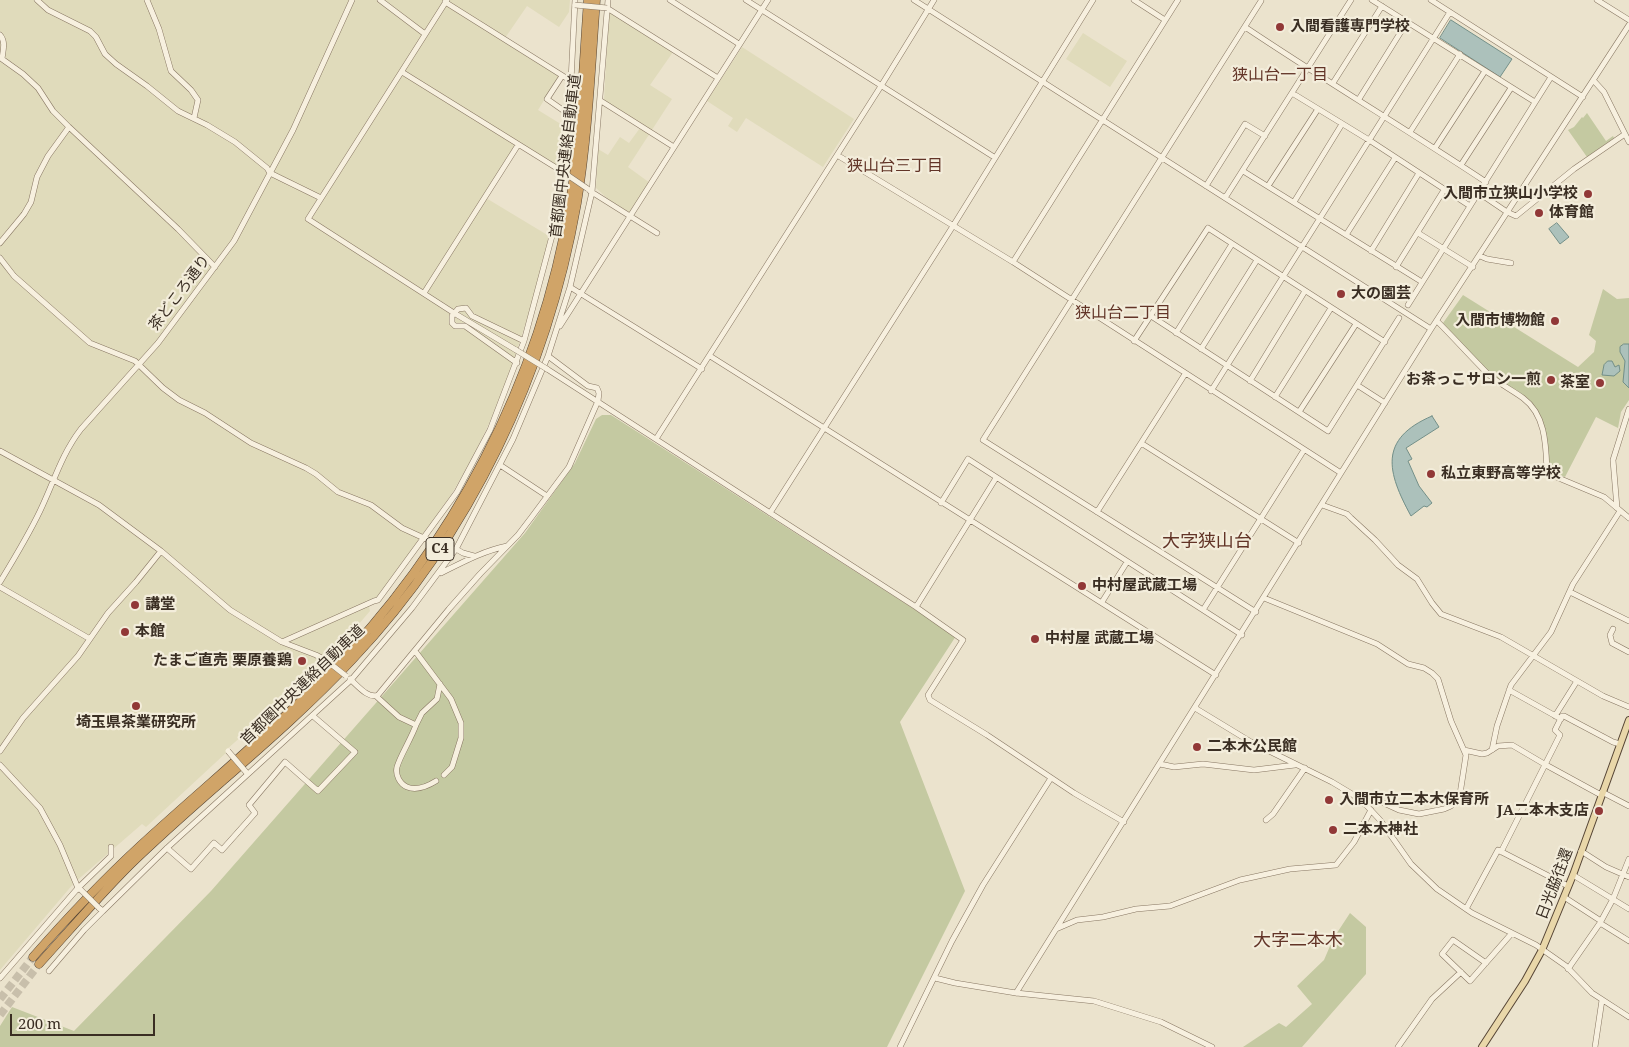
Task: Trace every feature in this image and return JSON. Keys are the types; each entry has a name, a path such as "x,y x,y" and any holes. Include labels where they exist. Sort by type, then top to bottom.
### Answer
{"highway":[{"name":"首都圏中央連絡自動車道","path":"33,957 60,926 129,856 302,700 346,656 385,611 421,564 467,492 494,440 518,386 537,335 554,274 571,190 578,135 588,0"},
{"name":"首都圏中央連絡自動車道","path":"39,964 131,864 308,704 351,661 411,590 473,496 518,405 544,338 562,276 577,200 584,144 596,0"}],"main road":[{"name":"日光脇往還","path":"1482,1047 1525,982 1542,950 1564,897 1629,720"}],"street":[{"path":"37,0 48,10 90,31 96,37 105,54 178,112 194,118 234,142 267,168 270,173 321,198"},
{"path":"146,0 159,29 171,71 191,90 198,100 194,118"},
{"name":"茶どころ通り","path":"0,582 40,511 70,443 158,342 215,267 243,225 292,130 352,0"},
{"path":"380,0 425,34"},
{"path":"49,971 101,909 352,680 439,574 456,549 500,465 548,356 570,287 590,191 601,101 608,0"},
{"path":"670,0 740,44"},
{"path":"746,0 994,157"},
{"path":"556,333 768,0"},
{"path":"914,0 1431,329"},
{"path":"656,439 882,86 934,0"},
{"path":"770,513 1094,0"},
{"path":"1134,0 1165,20"},
{"path":"1144,6 1147,0"},
{"path":"1013,262 1178,0"},
{"path":"1256,612 983,440 1261,0"},
{"path":"1225,198 1351,0"},
{"path":"1372,0 1536,102"},
{"path":"1431,0 1583,97"},
{"path":"1598,0 1629,20"},
{"path":"571,81 446,1 308,219 454,313 598,401 916,607 963,640 928,698 1081,798 1124,822"},
{"path":"282,642 374,600 378,600 426,539 457,492 490,430 517,363 552,236 562,172 571,81 575,2 607,8 718,78"},
{"path":"1333,83 1382,6"},
{"path":"1211,390 1450,12"},
{"path":"1358,99 1407,22"},
{"path":"1016,993 1242,635 1431,329 1473,268 1507,212 1629,25"},
{"path":"1245,27 1307,68 1385,115 1486,182"},
{"path":"0,35 4,45 1,59 23,74 38,88 53,111 178,229 215,267"},
{"path":"1410,132 1460,54"},
{"path":"1435,148 1485,71"},
{"path":"402,72 657,234"},
{"path":"562,76 547,99 567,112"},
{"path":"1408,304 1551,77"},
{"path":"1594,81 1604,92 1629,142"},
{"path":"1461,165 1511,88"},
{"path":"1292,93 1369,140 1470,206"},
{"path":"601,101 674,147"},
{"path":"1268,186 1318,109"},
{"path":"1206,186 1245,124 1265,136"},
{"path":"1294,202 1342,124"},
{"path":"0,243 24,214 31,202 37,177 48,156 69,127"},
{"path":"1479,193 1516,216 1574,169 1625,134"},
{"path":"424,293 518,145"},
{"path":"837,155 1013,262 1341,473"},
{"path":"1346,235 1395,158"},
{"path":"1243,171 1422,282"},
{"path":"1371,250 1419,173"},
{"path":"1396,267 1444,190"},
{"path":"1134,341 1208,228 1385,342"},
{"path":"1418,233 1473,268"},
{"path":"1176,333 1232,244"},
{"path":"1480,256 1511,263"},
{"path":"0,258 14,276 84,338 95,345 128,357 139,364 163,388 179,400 205,413 250,443 306,468 338,492 371,505 402,528 426,539 452,555"},
{"path":"1201,349 1257,260"},
{"path":"570,287 702,369"},
{"path":"1250,381 1305,291"},
{"path":"517,363 465,326 455,326 451,320 458,309 466,308 472,316 524,341"},
{"path":"1274,397 1331,308"},
{"path":"1151,316 1328,431 1399,318"},
{"path":"1438,321 1488,374 1525,399 1532,407 1542,424 1546,440 1547,472 1604,497 1629,518"},
{"path":"1299,412 1356,324"},
{"path":"376,696 480,574 518,535 568,466 598,401 599,393 598,388 588,386 548,356"},
{"path":"710,356 1216,675"},
{"path":"1097,512 1185,374"},
{"path":"1357,385 1385,404"},
{"path":"1492,750 1497,726 1509,690 1516,677 1551,632 1570,592 1618,510 1613,460 1629,409"},
{"path":"1141,443 1299,542"},
{"path":"1203,610 1304,450"},
{"path":"0,451 92,501 161,551 230,610 282,642 327,661 369,695 376,696 399,717 416,725"},
{"path":"941,503 968,459 1242,635"},
{"path":"500,465 547,496"},
{"path":"916,607 996,478"},
{"path":"1322,505 1347,514 1398,565 1417,579 1441,614 1501,637 1603,696 1629,707"},
{"path":"439,574 475,556 508,546"},
{"path":"456,549 475,556"},
{"path":"0,751 23,718 78,656 108,613 161,551"},
{"path":"1102,602 1127,562"},
{"path":"0,587 90,639"},
{"path":"1570,592 1629,621"},
{"path":"1264,598 1377,644 1408,664 1424,668 1432,673 1440,684 1451,721 1466,755 1460,794 1451,806 1420,814 1399,810 1367,797 1363,802"},
{"path":"1614,629 1610,634 1612,643 1629,652"},
{"path":"415,651 440,684 459,716 462,731 452,767 444,775"},
{"path":"1555,716 1577,681"},
{"path":"436,781 426,786 410,788 402,784 397,774 397,767 422,713 437,699 440,684"},
{"path":"1509,690 1561,719"},
{"path":"437,699 450,699"},
{"path":"1196,708 1241,736 1338,785 1363,802 1420,874 1445,896 1542,950 1568,969 1592,993 1629,1017"},
{"path":"167,848 191,869 214,843 222,850 255,813 249,805 285,762 318,790 355,752 313,716"},
{"path":"1501,852 1560,735 1555,730 1564,716 1620,744"},
{"path":"1464,750 1482,754 1498,746 1512,745 1546,765 1629,806"},
{"path":"228,751 248,773"},
{"path":"1160,764 1174,767 1203,764 1254,770 1298,765"},
{"path":"0,765 40,808 60,845 79,889 101,909"},
{"path":"1266,820 1273,814 1304,768"},
{"path":"900,1047 936,978 952,941 983,885 1050,778"},
{"path":"1056,930 1077,920 1103,917 1136,909 1170,906 1240,880 1290,869 1336,865 1354,842 1371,810"},
{"path":"0,978 111,856 111,847"},
{"path":"1466,909 1498,850 1568,886"},
{"path":"1581,851 1629,877"},
{"path":"1568,969 1601,922 1613,899 1629,859"},
{"path":"1572,875 1629,909"},
{"path":"1564,897 1629,941"},
{"path":"1486,963 1453,940 1442,954 1470,981 1486,963 1512,933"},
{"path":"1398,1047 1432,999 1460,972"},
{"path":"936,978 1016,993 1094,1001 1115,1006 1161,1022 1212,1047"},
{"path":"1595,1047 1602,1000"}],"shaded area":[{"path":"0,0 570,0 569,12 559,27 527,6 503,41 559,76 538,110 564,126 559,168 519,144 486,198 549,236 541,275 511,369 495,411 473,457 451,495 369,607 370,611 328,660 226,750 228,751 146,827 142,824 74,883 0,970"},
{"path":"609,11 673,52 650,85 672,99 628,167 650,183 630,214 610,201 596,188 598,149 608,155 620,137 629,143 640,128 604,100"},
{"path":"1083,33 1127,61 1110,87 1066,59"},
{"path":"742,47 854,119 823,167 746,118 737,132 728,126 733,118 707,101"}],"green space":[{"path":"1587,113 1606,141 1613,136 1614,138 1587,157 1568,130 1574,127"},
{"path":"1603,289 1617,299 1629,298 1629,400 1621,412 1618,428 1596,417 1565,477 1548,471 1549,455 1533,406 1489,373 1443,323 1463,295 1578,367 1594,352 1596,341 1589,335"},
{"path":"602,415 611,415 956,636 900,722 965,891 887,1047 0,1047 0,1026 12,1007 74,1031 211,891 525,533 575,463 596,419"},
{"path":"1350,913 1366,927 1366,974 1302,1047 1243,1047 1279,1023 1286,1027 1312,1004 1297,986 1324,960 1333,939"}],"water":[{"path":"1451,20 1512,59 1500,77 1440,38"},
{"path":"1557,223 1569,237 1560,244 1549,229"},
{"path":"1624,344 1629,344 1629,388 1623,382 1625,361 1620,352 1620,347"},
{"path":"1608,361 1612,361 1615,367 1619,365 1620,371 1614,376 1602,375 1604,365"},
{"path":"1432,416 1439,427 1406,448 1412,459 1408,461 1419,486 1432,503 1427,507 1424,506 1411,516 1397,485 1392,458 1395,446 1403,435 1415,425"}],"tunnel":[{"path":"0,999 33,957"},
{"path":"0,1015 39,964"}],"place":[{"name":"入間看護専門学校","path":"1280,27"},
{"name":"入間市立狭山小学校","path":"1588,194"},
{"name":"体育館","path":"1539,213"},
{"name":"大の園芸","path":"1341,294"},
{"name":"入間市博物館","path":"1555,321"},
{"name":"お茶っこサロン一煎","path":"1551,380"},
{"name":"茶室","path":"1600,383"},
{"name":"私立東野高等学校","path":"1431,474"},
{"name":"中村屋武蔵工場","path":"1082,586"},
{"name":"講堂","path":"135,605"},
{"name":"本館","path":"125,632"},
{"name":"中村屋 武蔵工場","path":"1035,639"},
{"name":"たまご直売 栗原養鶏","path":"302,661"},
{"name":"埼玉県茶業研究所","path":"136,706"},
{"name":"二本木公民館","path":"1197,747"},
{"name":"入間市立二本木保育所","path":"1329,800"},
{"name":"JA二本木支店","path":"1599,811"},
{"name":"二本木神社","path":"1333,830"}],"district":[{"name":"狭山台一丁目","path":"1280,75"},
{"name":"狭山台三丁目","path":"895,166"},
{"name":"狭山台二丁目","path":"1123,313"},
{"name":"大字狭山台","path":"1207,542"},
{"name":"大字二本木","path":"1298,941"}]}
